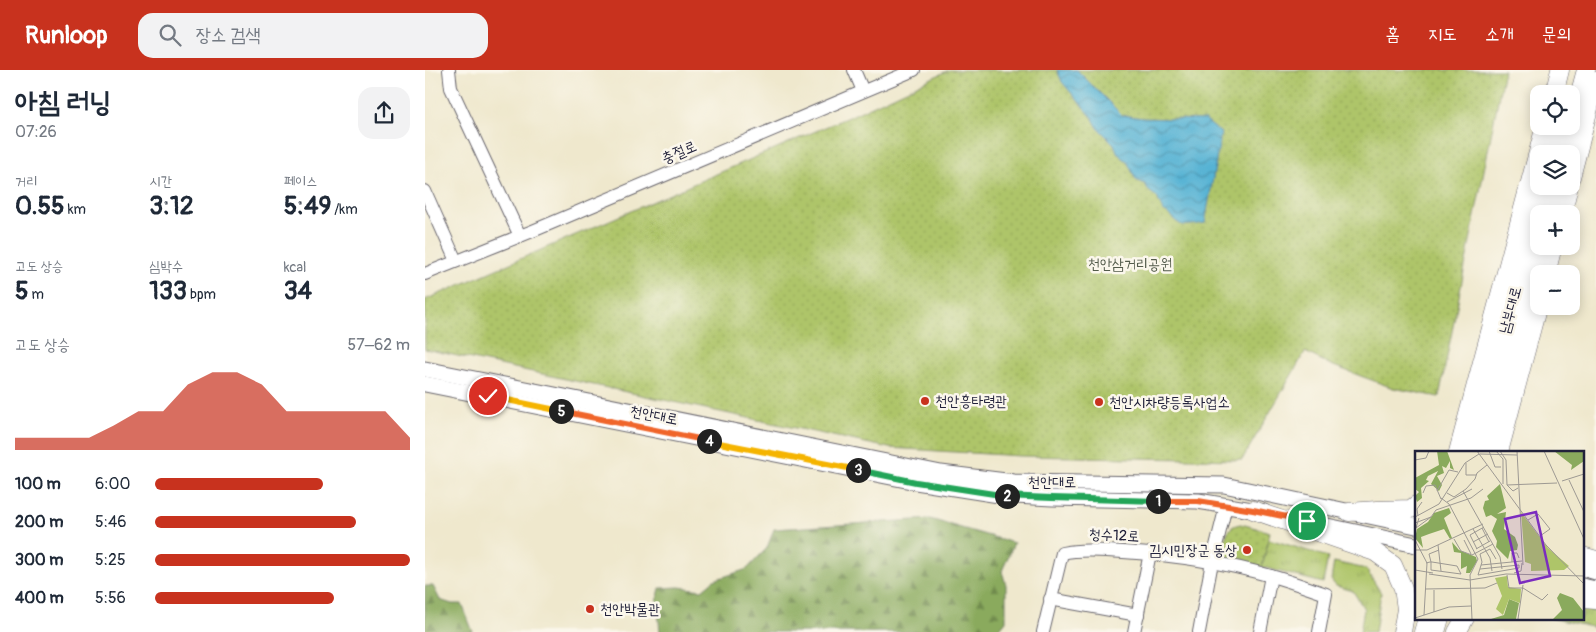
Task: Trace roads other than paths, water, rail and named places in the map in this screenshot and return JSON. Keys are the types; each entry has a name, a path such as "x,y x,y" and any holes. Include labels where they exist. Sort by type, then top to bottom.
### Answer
{"highway":[{"path":"1556,85 1560,70"},
{"path":"1568,85 1572,70"},
{"path":"1580,92 1586,70"},
{"path":"1579,145 1596,81"},
{"path":"1461,449 1543,135"},
{"name":"남부대로","path":"1484,440 1540,195"},
{"name":"남부대로","path":"1484,440 1536,255"},
{"path":"1499,451 1535,315"},
{"path":"1461,449 1484,440"},
{"path":"1349,512 1411,510 1415,507"},
{"path":"1253,510 1375,552 1393,565 1403,588 1406,609 1402,632"},
{"path":"1583,556 1596,560"},
{"path":"1583,599 1596,600"},
{"path":"1407,632 1438,622"}],"main road":[{"name":"천안대로","path":"425,369 941,473 1014,482 1224,485 1415,526"},
{"name":"천안대로","path":"425,384 916,482 999,495 1198,501 1253,510 1415,544"},
{"path":"1583,568 1596,572"},
{"path":"1583,586 1596,589"}],"street":[{"path":"449,70 451,88 520,236"},
{"path":"854,70 863,91"},
{"name":"충절로","path":"425,274 520,236 914,70"},
{"path":"425,191 456,261"},
{"path":"1199,632 1211,562 1226,506"},
{"name":"청수12로","path":"1043,632 1062,553 1090,550 1151,553 1134,632"},
{"path":"1151,553 1211,562 1271,576 1326,594 1319,632"},
{"path":"1260,632 1271,576"},
{"path":"1050,598 1137,615"}],"water":[{"path":"1057,70 1077,70 1122,115 1143,118 1205,120 1221,133 1205,223 1182,225 1163,211 1157,197 1149,191 1145,184 1136,180 1127,161 1118,154 1114,144 1098,128 1092,117 1062,82"}],"place":[{"name":"천안흥타령관","path":"925,401"},
{"name":"천안시차량등록사업소","path":"1099,402"},
{"name":"김시민장군 동상","path":"1247,550"},
{"name":"천안박물관","path":"590,609"}],"park label":[{"name":"천안삼거리공원","path":"1130,264"}]}
